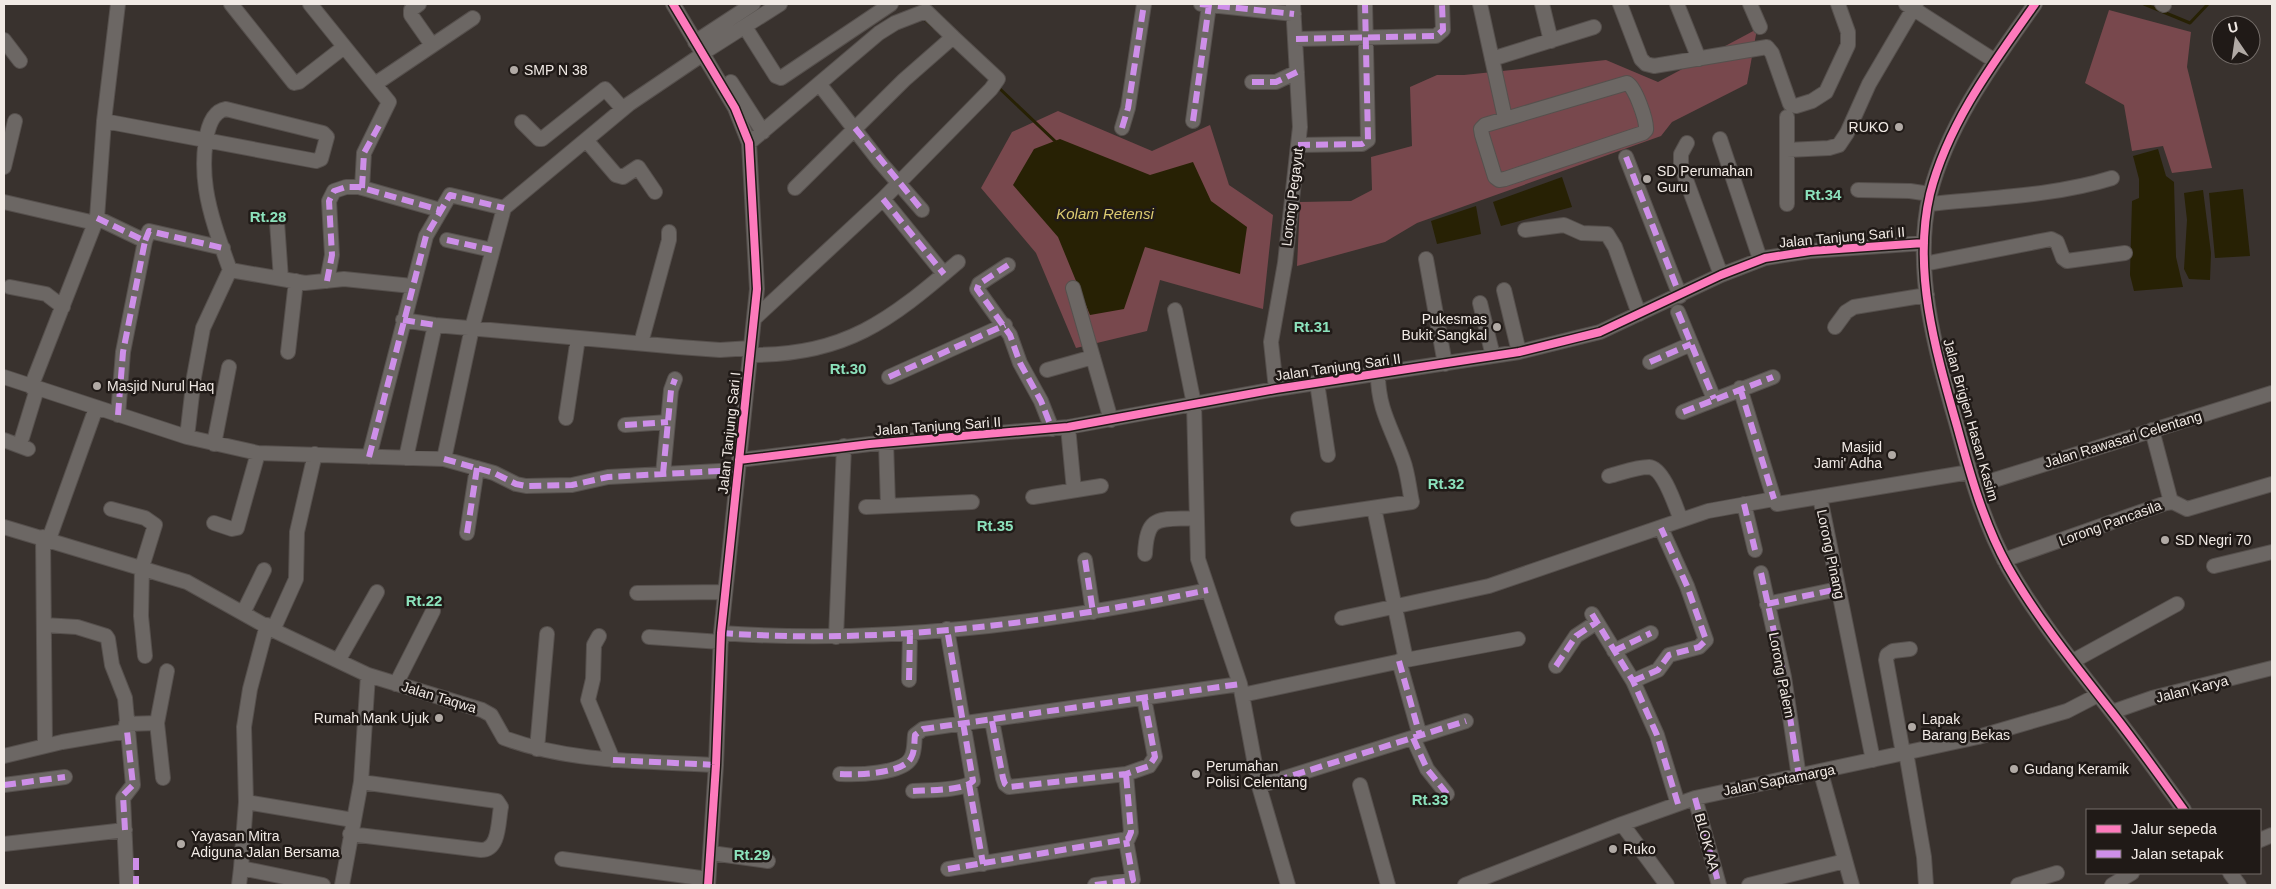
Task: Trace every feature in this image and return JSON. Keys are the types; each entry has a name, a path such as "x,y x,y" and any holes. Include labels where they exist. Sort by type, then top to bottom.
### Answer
{"street":[{"path":"4,440 25,444 34,388 96,221 104,121 118,4"},
{"path":"231,4 294,82 299,82 344,47"},
{"path":"310,4 388,99 389,105 364,153 362,188"},
{"path":"419,4 411,10 411,15 432,45"},
{"name":"Jalan Tanjung Sari I","path":"673,4 702,46 735,108 749,143 757,289 756,317 721,637 716,765 708,882"},
{"path":"684,4 702,46 762,132"},
{"path":"444,459 472,328 504,208 753,4"},
{"path":"702,46 745,27 780,4"},
{"path":"745,27 776,76 781,78 891,4"},
{"path":"1122,128 1128,108 1144,4"},
{"path":"1193,121 1205,4 1294,9"},
{"path":"1298,145 1362,144 1368,140 1365,4"},
{"path":"1296,39 1366,39 1440,35 1443,27 1442,4"},
{"path":"1480,4 1505,118"},
{"path":"1542,4 1551,41"},
{"path":"1620,4 1641,59 1646,64 1654,66 1767,47 1772,53 1790,104 1799,106 1821,96 1830,84 1848,45 1848,32 1842,7"},
{"path":"1677,4 1699,59"},
{"path":"1750,4 1760,28"},
{"name":"Jalan Brigjen Hasan Kasim","path":"2035,4 1995,61 1956,128 1930,199 1924,243 1924,264 1927,295 1939,361 1970,472 2004,560 2046,624 2183,809"},
{"path":"1787,150 1829,148 1839,145 1847,133 1869,84 1911,5 1995,61"},
{"name":"Lorong Pegayut","path":"1276,389 1271,342 1285,263 1298,145 1294,9"},
{"path":"749,143 887,27 917,14 927,12 949,40 997,77 994,85 883,199 756,317"},
{"path":"375,84 473,18"},
{"path":"1492,59 1594,27"},
{"path":"4,40 20,61"},
{"path":"795,188 855,128 949,40"},
{"path":"1252,82 1276,82 1297,72"},
{"path":"1627,83 1634,89 1647,128 1643,134 1499,180 1494,175 1482,129 1488,123 1505,118 1627,83"},
{"path":"820,85 922,210"},
{"path":"522,122 539,139 542,139 605,89 623,109"},
{"path":"104,121 206,140 316,161 321,159 328,139 323,133 226,109 214,115 206,140 206,190 230,270 203,328 194,377 187,437"},
{"path":"1787,117 1787,204"},
{"path":"4,167 15,121"},
{"path":"1720,139 1760,259"},
{"path":"586,140 616,175 623,177 638,167 655,192"},
{"path":"1687,143 1681,154 1681,166 1721,275"},
{"path":"1626,157 1680,296"},
{"path":"1858,190 1902,191 1930,199 2037,192 2112,178"},
{"path":"327,281 332,254 329,197 334,191 340,188 362,188 440,210"},
{"path":"369,457 426,236 440,210 448,196 453,194 504,208"},
{"path":"883,199 944,274"},
{"path":"4,202 96,221 146,241"},
{"path":"277,222 280,279"},
{"path":"1525,230 1564,225 1582,233 1607,234 1615,247 1638,314"},
{"path":"118,415 123,352 149,231 223,248"},
{"path":"641,343 669,240 669,232"},
{"path":"1924,264 2051,239 2057,242 2063,258 2067,261 2125,253"},
{"path":"447,240 492,250"},
{"name":"Jalan Tanjung Sari II","path":"4,378 187,437 258,453 444,459 477,468 526,486 572,484 608,477 664,474 739,465 844,446 1068,427 1276,389 1378,375 1519,352 1593,334 1760,259 1810,251 1924,243"},
{"path":"1426,259 1445,364"},
{"path":"404,320 436,325 785,355 847,339 878,324 958,262"},
{"path":"1008,265 977,287 1005,325 1013,341 1020,363 1041,401 1052,429"},
{"path":"230,270 296,281 344,279 412,286"},
{"path":"288,352 296,281"},
{"path":"10,287 46,294 63,307"},
{"path":"1073,288 1110,420"},
{"path":"1504,290 1519,352"},
{"path":"1835,327 1846,312 1854,307 1927,295"},
{"path":"1480,303 1493,356"},
{"path":"1175,310 1194,404 1195,518 1198,559 1241,689 1259,786 1288,885"},
{"path":"1678,312 1714,399"},
{"path":"406,458 436,325"},
{"path":"889,377 1005,325"},
{"path":"566,418 578,338"},
{"path":"1650,362 1691,344"},
{"path":"1047,370 1093,357"},
{"path":"214,444 229,367"},
{"path":"1298,519 1412,502 1403,460 1379,401 1378,375"},
{"path":"1683,412 1740,388 1773,377"},
{"path":"664,474 671,390 675,379"},
{"path":"1317,383 1328,455"},
{"path":"1740,388 1759,444 1774,499 1780,505 1820,498"},
{"name":"Jalan Rawasari Celentang","path":"1975,486 2272,393"},
{"path":"45,746 44,626 46,538 96,408"},
{"path":"625,425 668,422"},
{"path":"1068,427 1074,490"},
{"path":"2152,430 2171,502"},
{"path":"886,442 888,505"},
{"path":"836,637 844,446"},
{"path":"214,523 232,529 237,528 258,453"},
{"path":"239,885 246,802 244,727 250,689 270,627 296,579 297,532 315,454"},
{"path":"1609,476 1646,467 1656,470 1666,484 1681,520"},
{"path":"467,533 477,468"},
{"name":"Lorong Pinang","path":"1873,760 1820,498 1970,472"},
{"name":"Lorong Pancasila","path":"2004,560 2171,502 2188,509 2272,484"},
{"path":"1033,497 1101,486"},
{"path":"1342,618 1488,586 1708,511 1774,499"},
{"path":"866,507 888,505 922,506 972,502"},
{"path":"1744,504 1755,550"},
{"path":"1374,508 1395,606 1417,737 1427,769 1447,794"},
{"path":"112,509 145,518 154,523 155,527 142,567 140,616 145,656"},
{"path":"1145,554 1147,531 1153,523 1166,519 1195,518"},
{"name":"Jalan Taqwa","path":"4,526 187,582 224,600 270,627 339,659 368,676 482,710 491,715 504,738 537,749 562,754 613,760 716,765"},
{"path":"1633,681 1658,670 1669,655 1698,647 1706,640 1687,586 1661,528"},
{"path":"2214,566 2272,552"},
{"path":"1085,560 1093,612"},
{"path":"244,611 264,570"},
{"name":"Lorong Palem","path":"1761,573 1784,677 1799,777"},
{"path":"1768,604 1838,588"},
{"path":"649,637 786,638 910,633 1093,612 1208,590"},
{"path":"339,659 377,592"},
{"path":"637,593 725,592"},
{"path":"2073,661 2177,604"},
{"path":"396,684 433,611"},
{"path":"1556,666 1576,636 1595,618 1633,681 1657,735 1678,804"},
{"path":"44,626 77,627 106,636 112,665 125,698 133,785 123,795 128,885"},
{"path":"947,629 973,777 969,784 983,864"},
{"path":"909,680 910,633"},
{"path":"1614,651 1651,633"},
{"path":"537,749 547,634"},
{"path":"599,636 594,645 593,679 588,700 613,760"},
{"path":"840,774 866,774 900,768 906,765 912,757 915,737 919,731 1144,698 1241,689 1518,639"},
{"path":"1910,649 1893,651 1887,655 1886,660 1924,857 1926,885"},
{"name":"Jalan Karya","path":"2112,712 2152,698 2272,668"},
{"path":"163,778 157,723 167,671"},
{"path":"342,885 351,827 361,782 368,676"},
{"name":"Jalan Saptamarga","path":"1465,885 1485,882 1622,824 1695,798 1750,785 1821,773 1978,737 2053,716 2078,706 2098,695"},
{"path":"992,721 1003,778 1009,788 1126,774 1148,766 1155,757 1144,698"},
{"path":"1259,786 1466,721"},
{"path":"4,756 157,723"},
{"path":"1821,773 1852,885"},
{"path":"1095,885 1133,880 1126,840 1131,832 1126,774"},
{"path":"4,785 65,777"},
{"path":"246,802 351,827 481,850 487,850 495,843 501,807 497,801 361,782"},
{"path":"913,791 969,784"},
{"path":"1360,785 1388,885"},
{"name":"BLOK AA","path":"1695,798 1719,885"},
{"path":"1622,824 1667,885"},
{"path":"4,844 125,830"},
{"path":"948,869 1126,840"},
{"path":"711,853 768,861"},
{"path":"136,858 136,885"},
{"path":"562,859 708,882"},
{"path":"1749,885 1845,861"},
{"path":"240,868 323,885"},
{"path":"2018,885 2056,873"},
{"path":"2112,885 2130,874"},
{"path":"2231,874 2239,885"}],"shaded area":[{"path":"2109,10 2191,32 2187,67 2212,168 2172,173 2163,146 2132,151 2124,105 2085,83"},
{"path":"1757,29 1747,84 1672,122 1661,136 1417,223 1385,242 1297,266 1300,202 1351,201 1372,190 1371,157 1412,146 1410,87 1437,75 1464,75 1606,60 1658,82"},
{"path":"1058,111 1152,151 1210,125 1229,185 1273,215 1263,309 1160,280 1147,331 1076,348 1036,253 981,188 1012,132"}],"water":[{"name":"Kolam Retensi","path":"1060,139 1150,175 1193,162 1211,201 1247,227 1240,274 1145,247 1124,309 1090,315 1058,237 1013,185 1034,149"},
{"path":"2158,149 2166,176 2174,182 2176,257 2183,287 2134,291 2130,275 2132,201 2139,198 2139,179 2133,156"},
{"path":"1562,177 1572,207 1501,226 1493,202"},
{"path":"2243,189 2250,256 2215,258 2209,193"},
{"path":"2203,190 2211,253 2210,280 2189,279 2184,269 2187,220 2184,193"},
{"path":"1476,206 1481,234 1437,244 1431,221"}],"waterway":[{"path":"2144,4 2190,23 2208,4"},
{"path":"923,18 933,27"},
{"path":"998,87 1057,143"}],"marked path":[{"path":"1122,128 1128,108 1144,4"},
{"path":"1200,4 1294,14"},
{"path":"1298,145 1362,144 1368,140 1365,4"},
{"path":"1296,39 1436,36 1443,30 1442,4"},
{"path":"1193,121 1209,5"},
{"path":"1252,82 1276,82 1297,72"},
{"path":"362,188 364,153 381,122"},
{"path":"855,128 922,210"},
{"path":"1626,157 1680,296"},
{"path":"327,281 332,255 329,201 334,191 346,187 359,187 440,210"},
{"path":"369,457 426,236 450,195 504,208"},
{"path":"883,199 944,274"},
{"path":"97,218 145,241 149,231 223,248"},
{"path":"447,240 492,250"},
{"path":"118,415 123,352 145,241"},
{"path":"1008,265 979,284 977,289 1010,335 1020,363 1041,401 1052,429"},
{"path":"1678,312 1714,399"},
{"path":"403,320 435,325"},
{"path":"889,377 1005,325"},
{"path":"1650,362 1691,344"},
{"path":"1683,412 1773,377"},
{"path":"663,474 671,390 675,379"},
{"path":"1740,388 1774,499"},
{"path":"625,425 668,422"},
{"path":"444,459 494,473 516,484 526,486 572,485 608,477 738,470"},
{"path":"467,533 477,468"},
{"path":"1744,504 1755,550"},
{"path":"1633,681 1658,670 1669,655 1699,647 1706,640 1687,586 1661,528"},
{"path":"1085,560 1093,612"},
{"path":"1761,573 1784,677 1799,777"},
{"path":"1767,604 1838,589"},
{"path":"721,633 782,636 844,636 966,628 1087,612 1208,590"},
{"path":"1592,614 1633,681 1657,735 1678,804"},
{"path":"1556,666 1576,636 1597,622"},
{"path":"913,791 962,787 973,781 947,629"},
{"path":"909,680 910,633"},
{"path":"1614,651 1651,633"},
{"path":"1399,661 1420,736"},
{"path":"840,774 878,772 899,767 911,758 915,735 923,729 1240,684"},
{"path":"992,721 1003,778 1005,784 1009,787 1126,774 1149,766 1155,757 1144,698"},
{"path":"1259,786 1466,721"},
{"path":"125,830 123,795 133,785 127,731"},
{"path":"1413,738 1427,769 1447,794"},
{"path":"613,760 716,765"},
{"path":"948,869 1128,839 1131,832 1126,774"},
{"path":"4,785 65,777"},
{"path":"969,784 983,864"},
{"path":"1695,798 1719,885"},
{"path":"1095,885 1133,880 1126,840"},
{"path":"136,858 136,885"}],"cycle path":[{"path":"673,4 735,108 749,143 757,289 721,633 716,765 708,885"},
{"path":"2035,4 2004,48 1960,118 1938,168 1930,194 1925,223 1924,252 1925,282 1934,340 1978,498 1999,551 2019,586 2044,623 2183,809"},
{"path":"739,460 870,444 1068,427 1276,389 1519,352 1600,332 1721,275 1765,258 1810,251 1924,243"}],"place":[{"name":"SMP N 38","path":"514,70"},
{"name":"RUKO","path":"1899,127"},
{"name":"SD Perumahan Guru","path":"1647,179"},
{"name":"Pukesmas Bukit Sangkal","path":"1497,327"},
{"name":"Masjid Nurul Haq","path":"97,386"},
{"name":"Masjid Jami' Adha","path":"1892,455"},
{"name":"SD Negri 70","path":"2165,540"},
{"name":"Rumah Mank Ujuk","path":"439,718"},
{"name":"Lapak Barang Bekas","path":"1912,727"},
{"name":"Gudang Keramik","path":"2014,769"},
{"name":"Perumahan Polisi Celentang","path":"1196,774"},
{"name":"Yayasan Mitra Adiguna Jalan Bersama","path":"181,844"},
{"name":"Ruko","path":"1613,849"}],"district":[{"name":"Rt.34","path":"1823,194"},
{"name":"Rt.28","path":"268,216"},
{"name":"Rt.31","path":"1312,326"},
{"name":"Rt.30","path":"848,368"},
{"name":"Rt.32","path":"1446,483"},
{"name":"Rt.35","path":"995,525"},
{"name":"Rt.22","path":"424,600"},
{"name":"Rt.33","path":"1430,799"},
{"name":"Rt.29","path":"752,854"}]}
